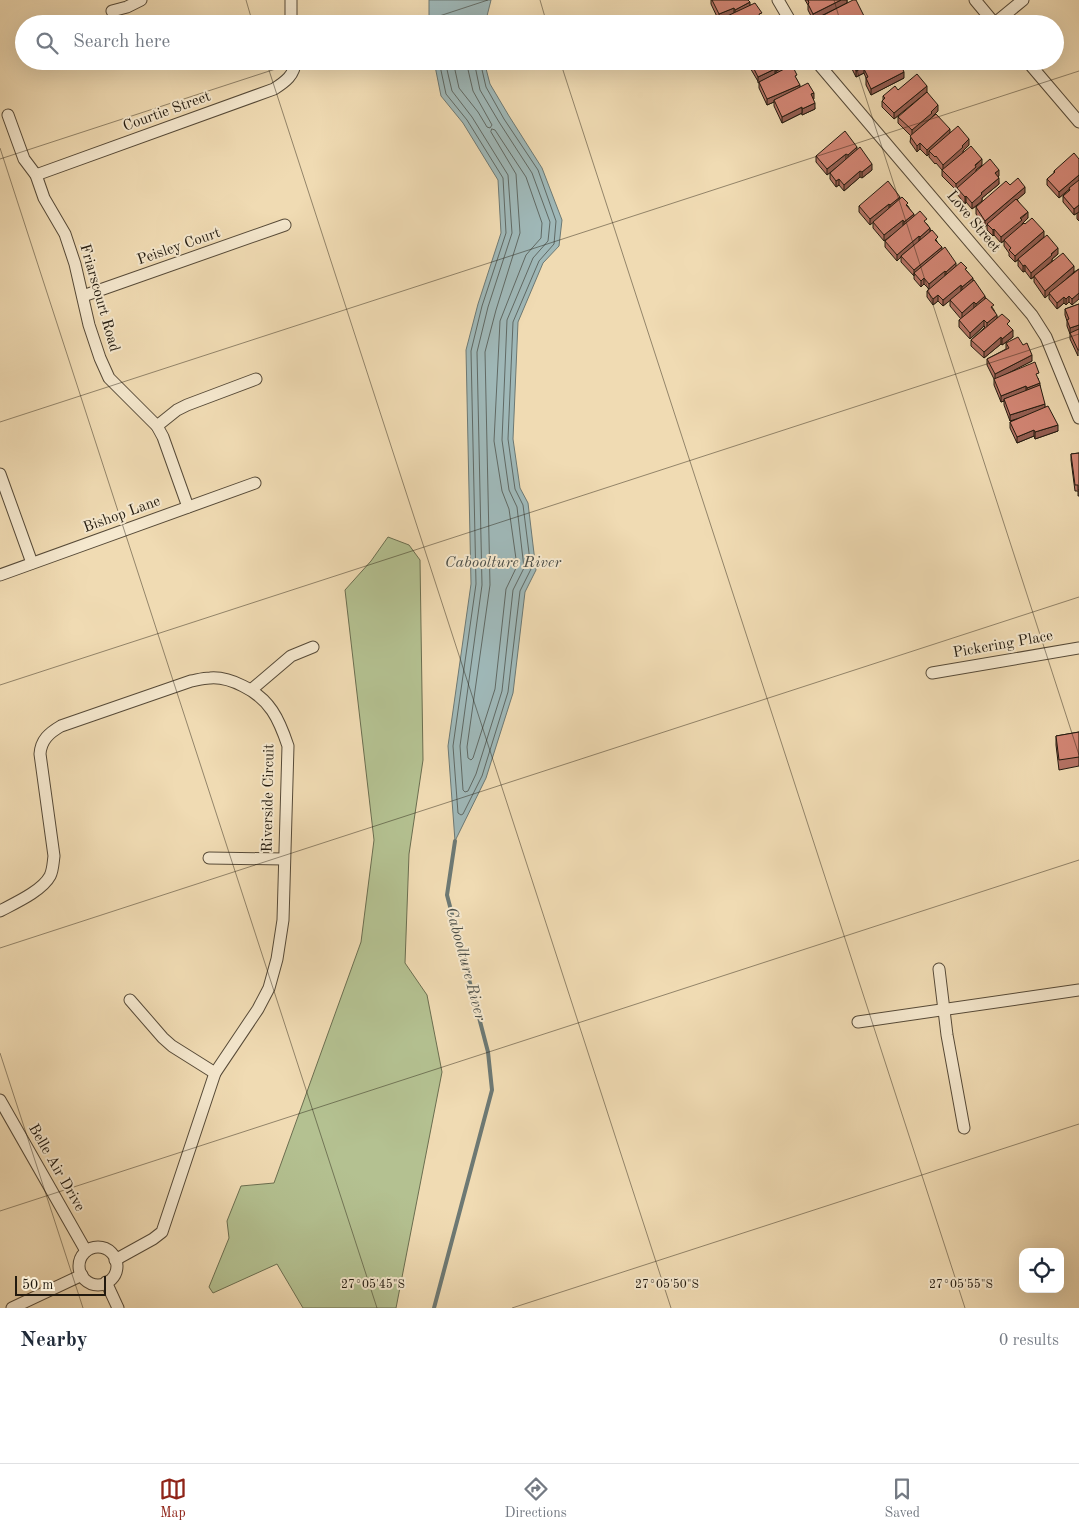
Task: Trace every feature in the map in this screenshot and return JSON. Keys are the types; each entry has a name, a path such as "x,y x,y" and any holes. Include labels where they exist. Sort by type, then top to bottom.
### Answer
{"street":[{"path":"112,11 127,7 141,0"},
{"path":"291,0 292,15"},
{"path":"778,0 787,15"},
{"path":"975,0 988,15"},
{"path":"1006,15 1023,0"},
{"name":"Courtie Street","path":"36,175 274,89 285,82 293,70"},
{"name":"Love Street","path":"824,70 1032,315 1046,337 1079,418"},
{"path":"1035,70 1079,122"},
{"name":"Friarscourt Road","path":"8,115 24,159 36,175 44,198 65,234 76,264 89,325 108,378 157,426 163,437 188,506"},
{"name":"Peisley Court","path":"83,296 285,225"},
{"path":"157,426 187,405 256,379"},
{"path":"0,474 32,563"},
{"name":"Bishop Lane","path":"0,575 255,483"},
{"path":"251,690 291,656 312,647"},
{"name":"Pickering Place","path":"932,673 1079,648"},
{"name":"Riverside Circuit","path":"0,911 44,884 53,868 54,856 40,754 40,746 51,731 60,726 209,678 221,678 251,690 262,698 273,712 282,728 288,746 282,920 277,959 269,988 258,1009 215,1073 162,1232 153,1240 115,1260"},
{"path":"209,858 284,859"},
{"path":"938,969 947,1035 964,1128"},
{"path":"858,1022 1079,990"},
{"path":"130,1000 172,1046 215,1073"},
{"name":"Belle Air Drive","path":"0,1100 86,1251"},
{"path":"96,1247 110,1251 116,1264 115,1273 110,1280 99,1284 91,1283 82,1275 79,1262 86,1251 96,1247"},
{"path":"12,1308 82,1275"},
{"path":"106,1282 118,1308"}],"green space":[{"path":"388,537 409,545 420,560 423,760 409,854 405,963 427,995 442,1072 396,1308 303,1308 277,1264 213,1293 209,1287 229,1238 227,1221 241,1186 274,1183 361,942 374,840 345,590 371,561"}],"water":[{"path":"429,0 491,0 487,15 429,15"},
{"name":"Caboolture River","path":"436,70 486,70 490,84 542,168 562,220 559,246 543,263 518,322 513,439 520,488 528,503 536,570 525,592 513,693 486,778 455,841 448,746 471,584 466,350 478,304 501,233 498,180 463,123 441,96"}],"building":[{"path":"712,0 748,0 750,2 735,10 734,8 719,14"},
{"path":"808,0 841,0 813,14"},
{"path":"856,0 864,15 824,15"},
{"path":"755,3 762,13 759,15 729,15"},
{"path":"754,70 773,70 758,77"},
{"path":"782,70 794,70 797,75 795,76 800,85 767,99 759,82"},
{"path":"864,70 903,70 904,72 871,89 866,78 868,77"},
{"path":"917,74 927,86 894,113 882,101 885,98 883,96 895,86 898,90"},
{"path":"808,83 814,93 811,94 815,103 782,117 774,100"},
{"path":"927,92 938,105 932,113 912,130 898,117"},
{"path":"936,114 950,129 927,150 920,143 917,146 910,136"},
{"path":"958,126 969,139 943,165 929,151"},
{"path":"845,131 857,147 827,169 816,156"},
{"path":"971,146 982,159 975,165 976,167 956,184 942,170"},
{"path":"860,147 872,164 862,172 860,171 844,185 839,179 836,181 830,173"},
{"path":"1074,153 1079,159 1079,175 1059,192 1047,179"},
{"path":"990,159 999,170 995,173 999,178 972,203 957,188"},
{"path":"1018,178 1025,187 985,221 976,207 1006,181 1010,185"},
{"path":"1079,180 1079,205 1074,209 1063,196"},
{"path":"888,181 900,197 870,219 859,206"},
{"path":"902,197 914,214 884,235 873,222"},
{"path":"1016,199 1028,212 1020,218 1022,220 1001,237 987,224"},
{"path":"920,211 927,219 924,221 930,228 897,255 885,241"},
{"path":"1032,218 1044,231 1015,256 1009,250 1011,248 1004,240"},
{"path":"932,230 938,237 935,240 942,247 914,270 901,256"},
{"path":"1047,235 1058,248 1031,273 1018,259"},
{"path":"945,247 956,263 929,284 924,278 921,281 914,273"},
{"path":"1063,253 1074,266 1045,291 1034,276"},
{"path":"961,262 973,278 943,300 938,295 933,299 927,291"},
{"path":"1079,269 1079,293 1072,299 1069,296 1066,299 1064,297 1057,303 1049,293"},
{"path":"974,280 985,296 976,304 974,302 962,313 950,300"},
{"path":"986,298 994,305 991,307 997,315 987,323 984,320 970,333 959,320"},
{"path":"1079,304 1079,325 1070,328 1065,309"},
{"path":"1002,314 1010,321 1007,324 1013,330 1002,339 1001,337 984,352 971,340"},
{"path":"1079,329 1079,350 1078,350 1070,333"},
{"path":"1018,337 1023,345 1027,343 1032,355 995,374 987,359 1009,348 1006,343"},
{"path":"1035,362 1039,373 1036,374 1040,383 1027,388 1026,386 1001,396 994,379"},
{"path":"1040,385 1045,404 1010,415 1004,399"},
{"path":"1048,406 1058,425 1035,432 1034,430 1017,437 1010,422"},
{"path":"1079,453 1078,490 1078,485 1075,485 1071,454"},
{"path":"1079,732 1079,757 1059,760 1056,736"}],"waterway":[{"name":"Caboolture River","path":"434,1308 492,1090 488,1052 447,895 455,841"}]}
